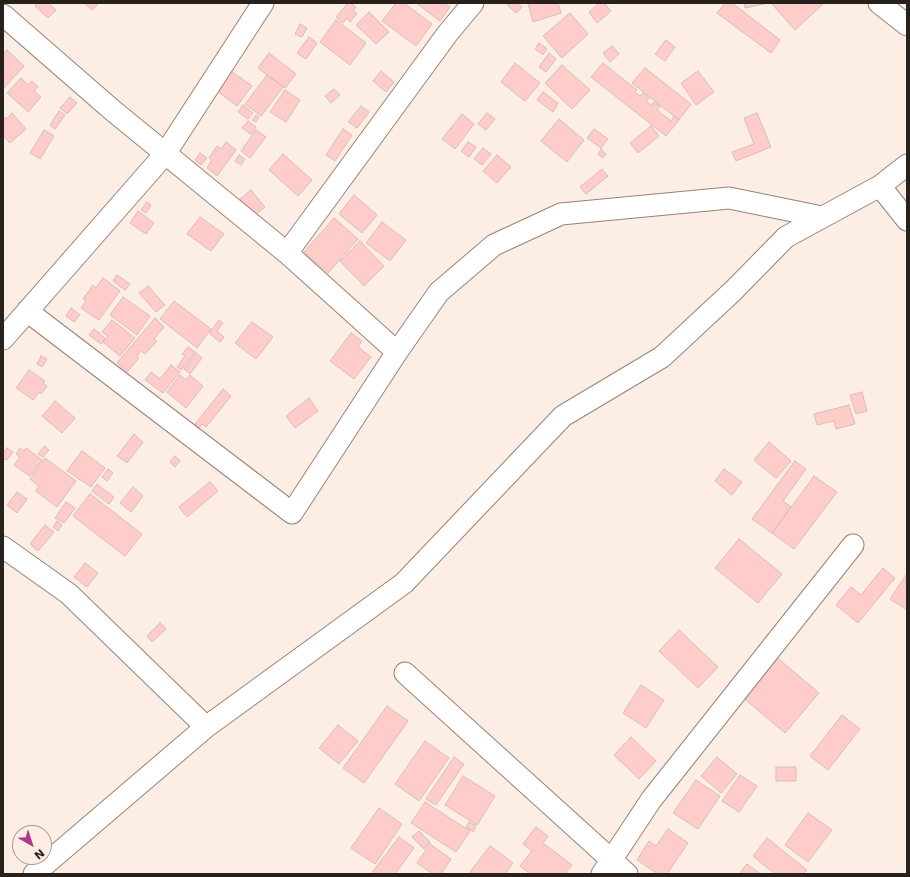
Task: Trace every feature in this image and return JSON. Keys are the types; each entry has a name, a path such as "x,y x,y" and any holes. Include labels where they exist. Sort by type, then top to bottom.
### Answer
{"street":[{"path":"3,339 165,154 263,3"},
{"path":"286,253 448,33 473,3"},
{"path":"879,3 907,25"},
{"path":"3,15 111,109 286,253 397,352"},
{"path":"34,874 206,727 404,583 562,416 662,357 733,291 786,237 880,186 907,164"},
{"path":"880,186 907,220"},
{"path":"28,311 292,513 397,352 439,292 494,245 561,214 729,198 822,217"},
{"path":"607,867 651,800 853,545"},
{"path":"3,547 69,594 206,727"},
{"path":"405,673 607,867 627,874"}],"building":[{"path":"37,3 48,3 56,10 48,18 35,6"},
{"path":"84,3 99,3 92,10"},
{"path":"348,3 351,3 356,7 353,11 357,14 350,22 347,18 343,23 336,17"},
{"path":"396,3 404,3 432,24 416,46 382,21"},
{"path":"416,3 444,3 450,7 440,21"},
{"path":"509,3 518,3 522,7 516,13 507,5"},
{"path":"528,3 558,3 561,13 533,22"},
{"path":"599,3 604,3 611,11 597,23 589,12"},
{"path":"725,3 732,3 780,40 771,53 717,13"},
{"path":"744,3 768,3 745,8"},
{"path":"771,3 824,3 795,30"},
{"path":"369,12 389,32 376,44 356,25"},
{"path":"570,13 588,34 562,58 543,36"},
{"path":"336,20 366,43 350,65 320,42"},
{"path":"300,24 307,28 302,37 295,34"},
{"path":"309,37 317,43 306,59 297,53"},
{"path":"666,40 675,47 665,61 655,54"},
{"path":"539,43 547,49 543,55 535,49"},
{"path":"612,46 619,54 610,62 603,53"},
{"path":"7,50 24,66 3,89 3,54"},
{"path":"269,53 296,74 285,88 258,68"},
{"path":"549,53 556,59 546,72 539,67"},
{"path":"515,63 540,83 525,101 501,82"},
{"path":"603,63 637,90 635,92 640,96 643,93 649,98 646,101 651,105 654,102 660,106 657,110 671,121 674,116 679,120 666,136 591,77"},
{"path":"562,65 590,90 572,109 545,83"},
{"path":"645,68 691,104 679,120 632,83"},
{"path":"231,71 252,86 237,106 217,91"},
{"path":"381,71 394,82 386,92 373,81"},
{"path":"698,71 714,92 696,105 681,83"},
{"path":"267,75 283,87 261,116 245,104"},
{"path":"21,78 28,85 32,81 38,87 34,91 41,97 28,112 7,93"},
{"path":"334,89 340,95 331,103 325,96"},
{"path":"285,90 300,100 286,122 270,112"},
{"path":"543,92 558,103 553,112 537,100"},
{"path":"70,97 77,103 67,114 60,108"},
{"path":"243,105 253,113 248,119 238,112"},
{"path":"361,106 369,112 357,128 348,122"},
{"path":"59,111 65,115 55,129 50,125"},
{"path":"12,113 26,129 10,143 3,136 3,116 6,119"},
{"path":"487,113 495,119 486,130 478,124"},
{"path":"757,113 771,147 736,161 732,152 754,144 744,118"},
{"path":"462,114 474,124 455,149 442,139"},
{"path":"256,115 259,117 256,122 252,120"},
{"path":"559,119 584,140 567,162 541,141"},
{"path":"248,121 256,127 251,134 242,128"},
{"path":"651,126 659,136 638,153 630,143"},
{"path":"343,129 352,135 335,161 326,155"},
{"path":"594,129 608,139 601,148 587,138"},
{"path":"44,130 54,136 40,159 30,153"},
{"path":"256,130 266,137 250,158 241,151"},
{"path":"226,142 236,150 217,176 207,168 212,160 209,158 217,146 221,149"},
{"path":"468,142 476,147 469,157 461,151"},
{"path":"483,148 491,154 482,165 474,159"},
{"path":"601,149 606,154 603,158 598,154"},
{"path":"200,153 207,158 201,165 195,160"},
{"path":"283,154 312,180 298,196 269,170"},
{"path":"239,155 245,159 241,165 235,161"},
{"path":"497,155 511,167 497,183 483,171"},
{"path":"602,169 608,176 586,194 580,187"},
{"path":"251,190 265,207 253,216 240,199"},
{"path":"354,195 377,215 362,233 339,214"},
{"path":"147,202 151,205 146,213 141,210"},
{"path":"138,211 154,223 146,234 130,223"},
{"path":"200,217 224,234 211,251 187,234"},
{"path":"334,218 358,239 328,273 304,252"},
{"path":"382,222 406,240 390,261 366,243"},
{"path":"360,241 384,266 364,286 340,261"},
{"path":"117,275 130,284 125,290 113,281"},
{"path":"103,278 120,291 99,320 81,308 86,301 83,299 93,285 96,288"},
{"path":"148,286 165,305 156,312 139,293"},
{"path":"123,297 150,316 137,335 110,315"},
{"path":"174,301 211,329 197,348 160,319"},
{"path":"71,308 80,315 74,322 66,316"},
{"path":"155,318 164,327 154,339 157,341 145,354 141,351 137,356 139,358 127,372 117,363"},
{"path":"112,320 135,338 120,356 103,342 108,336 102,332"},
{"path":"219,320 223,323 217,331 224,337 220,342 209,333"},
{"path":"252,322 273,337 256,359 235,343"},
{"path":"94,329 105,338 101,344 89,335"},
{"path":"351,333 362,341 358,347 371,357 354,379 330,361"},
{"path":"188,347 195,352 181,370 177,367 185,356 182,354"},
{"path":"196,353 202,358 190,374 184,369"},
{"path":"41,356 47,359 42,367 37,364"},
{"path":"171,365 180,372 163,393 145,380 151,372 160,379"},
{"path":"29,370 45,381 43,383 47,386 41,394 39,392 33,400 16,388"},
{"path":"180,375 186,380 190,375 203,386 186,408 167,392"},
{"path":"223,389 231,396 206,427 202,424 199,428 195,424"},
{"path":"862,392 867,411 856,414 850,395"},
{"path":"309,398 318,411 295,428 286,416"},
{"path":"55,401 75,418 62,433 42,416"},
{"path":"849,405 855,424 836,429 834,421 817,425 814,414"},
{"path":"134,434 143,442 127,463 117,456"},
{"path":"769,442 791,461 776,478 754,460"},
{"path":"45,446 49,450 43,457 38,454"},
{"path":"7,448 13,452 7,460 3,458 3,453"},
{"path":"20,448 24,451 26,448 42,460 30,476 14,465 20,457 16,454"},
{"path":"82,451 105,468 91,487 67,471"},
{"path":"175,456 180,461 175,467 170,462"},
{"path":"45,458 76,481 57,507 36,491 39,486 30,479"},
{"path":"795,461 806,469 783,501 791,507 772,533 752,519"},
{"path":"108,469 113,473 107,481 102,477"},
{"path":"724,469 742,482 732,495 715,481"},
{"path":"814,476 837,492 794,549 772,533"},
{"path":"210,482 218,491 187,517 179,507"},
{"path":"97,484 114,497 109,504 92,491"},
{"path":"133,487 143,496 131,512 120,503"},
{"path":"17,492 27,499 17,513 7,505"},
{"path":"90,494 142,534 125,556 73,516"},
{"path":"66,502 75,508 64,523 55,518"},
{"path":"57,521 62,525 58,531 53,527"},
{"path":"45,525 54,532 38,551 30,544"},
{"path":"739,539 782,574 758,603 715,568"},
{"path":"85,563 98,573 87,587 74,577"},
{"path":"883,568 895,578 858,623 836,605 851,587 861,595"},
{"path":"906,575 907,576 907,610 890,599"},
{"path":"160,623 166,629 152,642 147,636"},
{"path":"679,630 718,667 698,688 659,651"},
{"path":"774,655 819,693 785,733 740,695"},
{"path":"641,685 664,700 646,728 623,713"},
{"path":"387,706 408,721 364,783 343,768"},
{"path":"842,715 860,729 828,770 810,756"},
{"path":"338,725 358,741 339,764 319,748"},
{"path":"631,737 656,761 639,779 614,755"},
{"path":"425,741 449,758 419,801 395,784"},
{"path":"454,757 464,764 436,805 426,799"},
{"path":"717,757 737,774 721,793 701,776"},
{"path":"776,767 796,767 796,781 776,781"},
{"path":"740,775 757,786 739,812 722,801"},
{"path":"463,776 495,796 477,825 445,805"},
{"path":"696,780 720,796 698,829 673,813"},
{"path":"425,802 470,831 456,852 411,823"},
{"path":"379,808 402,824 375,864 351,848"},
{"path":"808,813 832,830 808,862 785,845"},
{"path":"469,822 476,826 473,832 466,827"},
{"path":"536,827 548,836 543,843 572,865 565,874 530,874 520,866 532,851 523,844"},
{"path":"668,829 688,843 667,874 658,874 637,860 649,841 656,846"},
{"path":"419,831 430,842 424,849 412,837"},
{"path":"399,837 414,848 395,874 371,874"},
{"path":"767,838 807,870 803,874 775,874 753,856"},
{"path":"430,844 451,859 441,874 433,874 417,863"},
{"path":"490,846 513,863 505,874 473,874 470,872"},
{"path":"747,864 761,874 739,874"}]}
